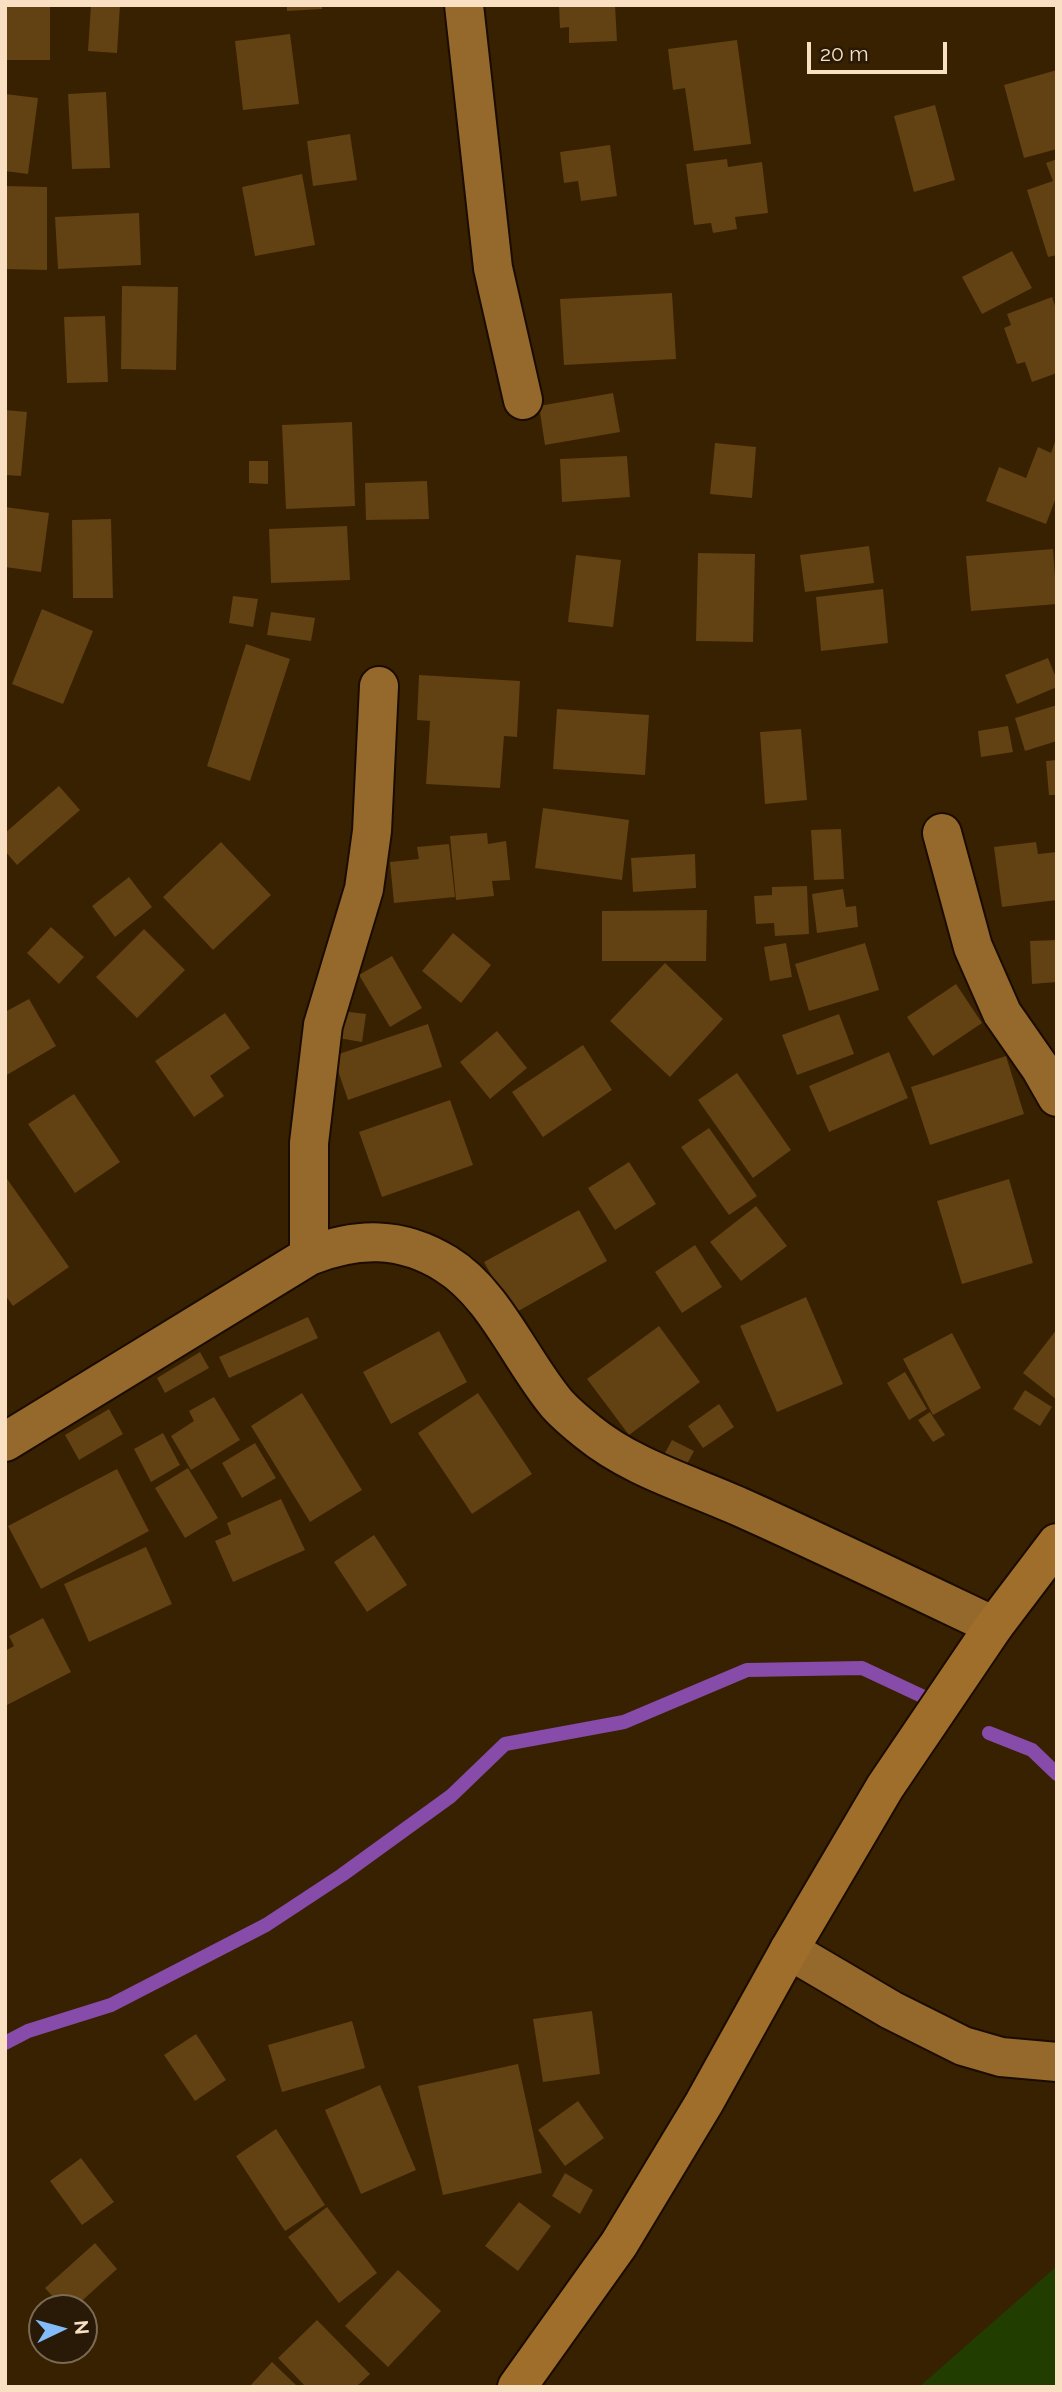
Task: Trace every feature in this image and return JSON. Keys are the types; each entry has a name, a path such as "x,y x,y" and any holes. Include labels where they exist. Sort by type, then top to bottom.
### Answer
{"street":[{"path":"464,5 493,268 523,400"},
{"path":"309,1256 309,1143 323,1024 364,889 372,831 379,687"},
{"path":"942,833 973,947 1002,1013 1057,1097"},
{"path":"5,1442 309,1256 336,1245 370,1241 409,1247 445,1263 473,1284 558,1405 590,1433 624,1457 740,1507 994,1626"},
{"path":"517,2387 619,2244 885,1787 994,1626 1057,1543"},
{"path":"789,1950 891,2010 963,2046 1001,2057 1057,2062"}],"green space":[{"path":"1057,2266 1057,2387 919,2387"}],"building":[{"path":"5,5 50,5 50,60 5,60"},
{"path":"91,5 120,5 117,53 88,51"},
{"path":"287,5 322,5 322,9 287,11"},
{"path":"559,5 615,5 617,41 569,43 569,27 560,28"},
{"path":"290,34 299,104 243,110 235,41"},
{"path":"737,40 751,144 694,151 685,88 673,90 668,49"},
{"path":"1057,70 1057,149 1024,158 1004,85"},
{"path":"106,92 110,168 72,169 68,94"},
{"path":"5,94 38,98 28,174 5,171"},
{"path":"935,105 955,180 914,192 894,116"},
{"path":"350,134 357,180 313,186 307,141"},
{"path":"610,145 617,196 581,201 578,181 564,183 560,152"},
{"path":"727,159 728,167 762,162 768,213 735,217 737,229 713,233 711,223 694,225 686,164"},
{"path":"1057,159 1057,255 1048,257 1027,190 1053,181 1046,163"},
{"path":"302,174 315,245 255,256 242,187"},
{"path":"5,186 47,187 47,270 5,269"},
{"path":"139,213 141,265 58,269 55,217"},
{"path":"1012,251 1032,288 982,314 962,277"},
{"path":"122,286 178,287 176,370 121,369"},
{"path":"672,293 676,359 564,365 560,299"},
{"path":"1052,297 1057,311 1057,373 1032,382 1025,362 1017,364 1004,328 1011,325 1007,314"},
{"path":"105,316 108,382 67,383 64,317"},
{"path":"613,393 620,432 545,445 539,406"},
{"path":"5,410 27,412 21,476 5,475"},
{"path":"352,422 355,506 286,509 282,425"},
{"path":"1056,439 1057,495 1046,524 986,501 999,467 1026,478 1038,447 1051,453"},
{"path":"715,443 756,447 752,498 710,494"},
{"path":"627,456 630,497 562,502 560,459"},
{"path":"249,461 268,461 268,484 249,483"},
{"path":"427,481 429,519 366,520 365,483"},
{"path":"5,507 49,513 41,572 5,567"},
{"path":"111,519 113,598 73,598 72,520"},
{"path":"347,526 350,580 271,583 269,529"},
{"path":"869,546 874,583 805,592 800,555"},
{"path":"1053,549 1057,604 971,611 966,556"},
{"path":"698,553 755,554 753,642 696,641"},
{"path":"576,555 621,560 613,627 568,622"},
{"path":"883,589 888,643 821,651 816,597"},
{"path":"233,596 258,599 253,627 229,623"},
{"path":"42,609 93,631 63,704 12,684"},
{"path":"271,612 315,618 311,641 267,635"},
{"path":"246,644 290,659 250,781 207,766"},
{"path":"1048,658 1057,687 1017,704 1005,675"},
{"path":"419,675 520,681 517,737 504,736 500,788 426,784 430,721 417,720"},
{"path":"1057,705 1057,741 1025,751 1015,718"},
{"path":"557,709 649,715 645,775 553,769"},
{"path":"1008,726 1013,752 981,757 978,731"},
{"path":"801,729 807,800 765,804 760,732"},
{"path":"1057,760 1057,795 1049,795 1046,761"},
{"path":"59,786 80,810 17,865 5,851 5,833"},
{"path":"543,808 629,820 622,880 535,868"},
{"path":"841,829 844,879 814,880 811,830"},
{"path":"487,833 488,844 506,841 510,880 492,881 494,896 456,900 450,836"},
{"path":"221,842 271,895 213,950 163,897"},
{"path":"1036,842 1038,854 1057,852 1057,900 1002,907 994,847"},
{"path":"449,844 455,897 394,903 390,862 419,859 417,847"},
{"path":"695,854 696,888 633,892 631,858"},
{"path":"129,877 152,907 115,937 92,906"},
{"path":"807,886 809,934 775,936 774,923 756,924 754,896 772,895 772,887"},
{"path":"843,889 846,907 856,906 858,927 817,933 812,894"},
{"path":"707,910 706,961 602,961 602,911"},
{"path":"51,927 84,957 59,984 27,953"},
{"path":"144,929 185,970 137,1018 96,977"},
{"path":"453,933 491,965 461,1003 422,971"},
{"path":"1057,940 1057,982 1032,984 1030,941"},
{"path":"786,943 792,977 770,981 764,947"},
{"path":"865,943 879,990 809,1011 795,964"},
{"path":"392,956 422,1008 390,1027 359,975"},
{"path":"665,963 723,1019 670,1077 610,1021"},
{"path":"956,984 982,1023 933,1056 907,1017"},
{"path":"29,999 56,1046 5,1076 5,1012"},
{"path":"341,1011 366,1014 362,1042 338,1038"},
{"path":"225,1013 250,1048 210,1076 224,1096 194,1117 155,1061"},
{"path":"839,1014 854,1054 797,1075 782,1035"},
{"path":"428,1024 442,1067 348,1100 333,1056"},
{"path":"497,1031 527,1068 490,1099 460,1062"},
{"path":"583,1045 612,1090 543,1137 512,1092"},
{"path":"889,1052 908,1098 829,1132 809,1086"},
{"path":"1006,1056 1024,1114 930,1145 911,1087"},
{"path":"737,1073 791,1150 753,1178 698,1100"},
{"path":"74,1094 120,1162 75,1193 28,1124"},
{"path":"450,1100 473,1165 382,1197 359,1132"},
{"path":"709,1128 757,1196 729,1215 681,1147"},
{"path":"629,1162 656,1204 615,1230 588,1188"},
{"path":"5,1176 69,1267 13,1306 5,1295"},
{"path":"1009,1179 1033,1263 962,1284 937,1201"},
{"path":"756,1206 787,1246 741,1281 710,1242"},
{"path":"579,1210 607,1261 513,1314 484,1262"},
{"path":"695,1245 722,1287 682,1313 655,1272"},
{"path":"806,1297 843,1384 777,1412 740,1326"},
{"path":"308,1317 318,1338 229,1378 219,1357"},
{"path":"659,1326 700,1382 629,1435 587,1379"},
{"path":"1057,1329 1057,1400 1023,1373"},
{"path":"439,1331 467,1382 391,1424 363,1372"},
{"path":"952,1333 981,1388 933,1415 903,1359"},
{"path":"200,1352 209,1368 165,1393 157,1378"},
{"path":"905,1372 927,1409 909,1420 887,1383"},
{"path":"1025,1390 1052,1407 1040,1426 1013,1409"},
{"path":"302,1393 362,1490 310,1522 251,1426"},
{"path":"478,1393 532,1474 472,1514 418,1433"},
{"path":"214,1397 240,1440 191,1470 171,1436 194,1421 189,1411"},
{"path":"719,1404 734,1427 703,1448 688,1426"},
{"path":"109,1409 123,1434 79,1460 65,1435"},
{"path":"930,1412 945,1435 933,1442 918,1420"},
{"path":"163,1433 180,1465 151,1482 134,1449"},
{"path":"672,1440 694,1451 681,1475 659,1464"},
{"path":"255,1443 276,1478 242,1498 222,1463"},
{"path":"188,1468 218,1518 185,1538 155,1488"},
{"path":"117,1469 149,1531 41,1589 8,1526"},
{"path":"281,1499 305,1550 233,1582 215,1541 231,1534 227,1523"},
{"path":"374,1535 407,1585 367,1612 334,1562"},
{"path":"146,1547 172,1604 89,1642 64,1584"},
{"path":"43,1618 71,1672 5,1706 5,1651 14,1646 9,1636"},
{"path":"592,2011 600,2074 543,2082 533,2019"},
{"path":"352,2021 365,2068 282,2092 268,2045"},
{"path":"196,2034 226,2080 195,2101 164,2055"},
{"path":"518,2064 542,2173 443,2195 418,2086"},
{"path":"380,2085 416,2170 361,2194 325,2110"},
{"path":"578,2101 604,2138 565,2166 538,2130"},
{"path":"276,2129 325,2205 285,2231 236,2156"},
{"path":"81,2158 114,2202 82,2225 50,2181"},
{"path":"565,2173 593,2190 580,2214 552,2196"},
{"path":"519,2202 551,2226 518,2271 485,2246"},
{"path":"327,2207 377,2273 339,2303 288,2237"},
{"path":"95,2243 117,2269 89,2294 50,2294 45,2288"},
{"path":"398,2270 441,2311 388,2367 345,2326"},
{"path":"317,2320 370,2374 356,2387 306,2387 278,2358"},
{"path":"272,2362 298,2387 249,2387"}],"waterway":[{"path":"5,2043 28,2031 111,2005 266,1925 342,1875 451,1796 505,1744 624,1722 747,1670 862,1668 924,1697"},
{"path":"989,1733 1032,1750 1057,1774"}]}
